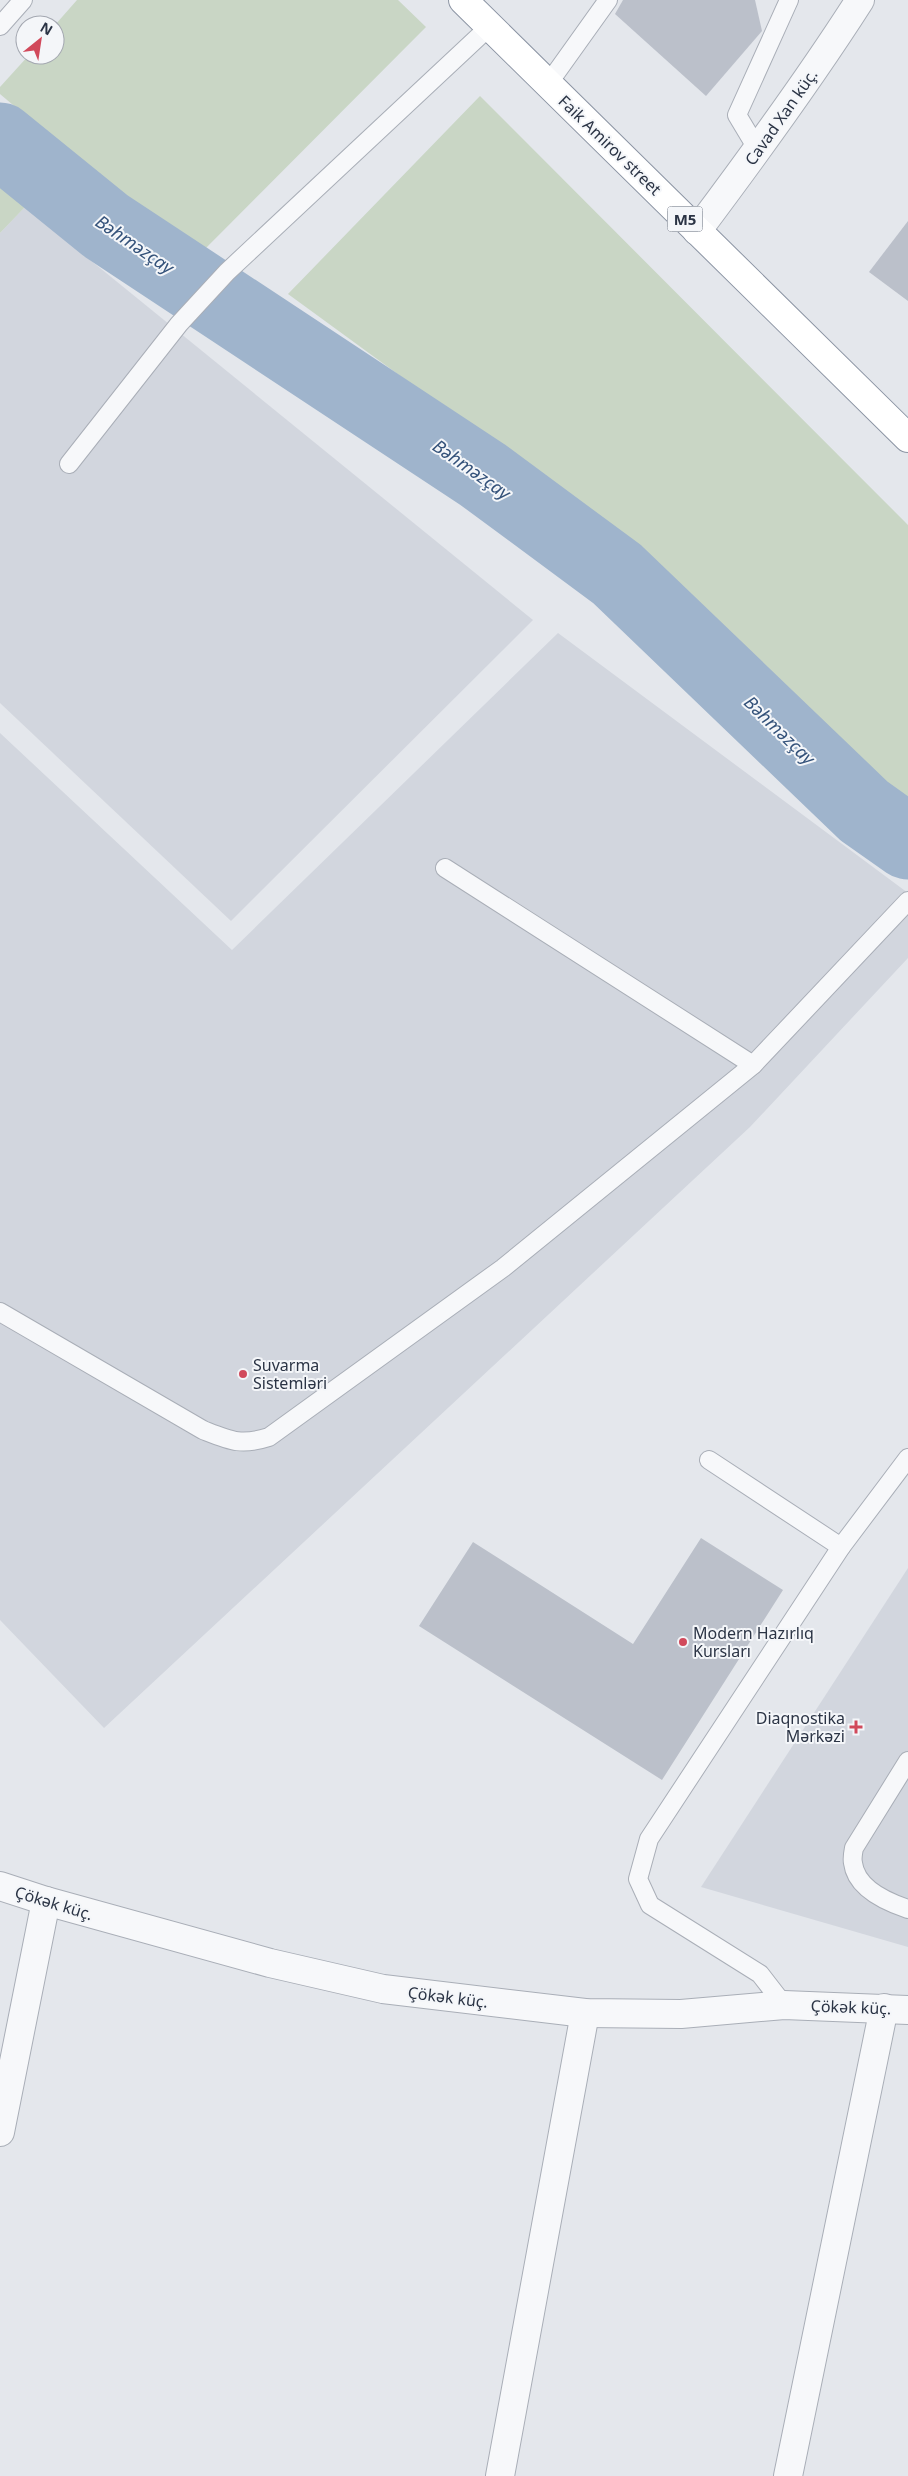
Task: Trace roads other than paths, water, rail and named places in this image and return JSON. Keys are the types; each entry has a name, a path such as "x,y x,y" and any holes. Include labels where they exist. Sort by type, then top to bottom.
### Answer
{"highway":[{"name":"Faik Amirov street","path":"462,0 908,438"}],"street":[{"name":"Cavad Xan küç.","path":"697,231 758,150 826,54 860,0"},
{"name":"Çökək küç.","path":"0,1886 46,1901 270,1963 383,1989 585,2013 681,2014 784,2005 896,2009"},
{"path":"0,2132 46,1901"},
{"path":"788,2476 896,2009"},
{"path":"500,2476 585,2013"}],"lane":[{"path":"0,26 23,0"},
{"path":"548,84 608,0"},
{"path":"758,150 738,115 789,0"},
{"path":"69,464 179,324 227,272 489,26"},
{"path":"445,868 753,1065"},
{"path":"0,1312 203,1430 226,1439 250,1443 269,1437 503,1268 753,1065 908,901"},
{"path":"784,2005 760,1974 650,1905 638,1879 649,1839 841,1547 908,1458"},
{"path":"709,1460 841,1547"},
{"path":"908,1761 854,1848 852,1863 857,1875 871,1891 908,1908"}],"waterway":[{"name":"Bəhməzçay","path":"0,140 106,226 483,475 617,574 864,811 908,842"}],"place":[{"name":"Suvarma Sistemləri","path":"243,1374"},
{"name":"Modern Hazırlıq Kursları","path":"683,1642"},
{"name":"Diaqnostika Mərkəzi","path":"856,1727"}]}
